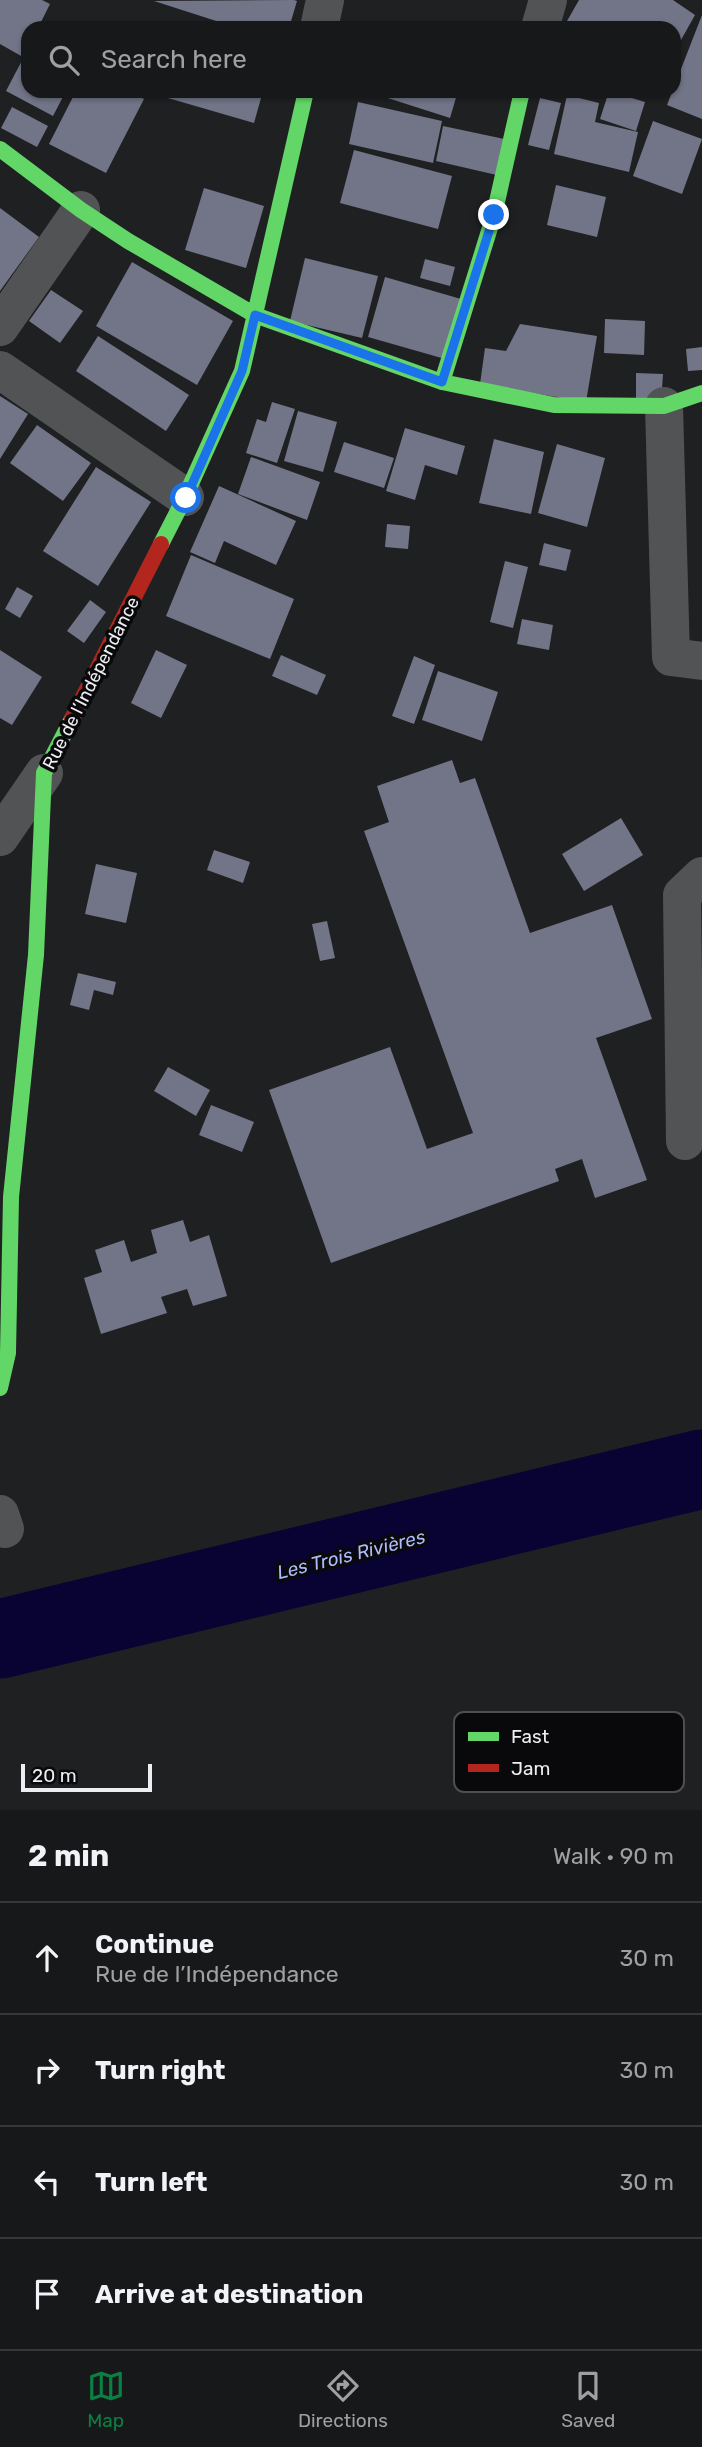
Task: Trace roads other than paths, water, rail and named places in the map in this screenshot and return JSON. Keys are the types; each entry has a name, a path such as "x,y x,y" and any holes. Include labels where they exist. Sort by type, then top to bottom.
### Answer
{"street":[{"path":"320,21 325,0"},
{"path":"542,21 548,0"},
{"name":"Rue de l’Indépendance","path":"0,1388 8,1353 10,1197 36,955 44,774 186,498 242,371 304,98"},
{"path":"442,382 494,215 520,98"},
{"path":"0,149 81,210 128,241 255,315 442,382 554,405 664,406 702,393"},
{"path":"0,327 81,210"},
{"path":"0,370 186,498"},
{"path":"664,406 671,657 702,661"},
{"path":"0,837 44,774"},
{"path":"685,1141 682,895 702,876"}],"waterway":[{"name":"Les Trois Rivières","path":"0,1639 702,1469"}]}
